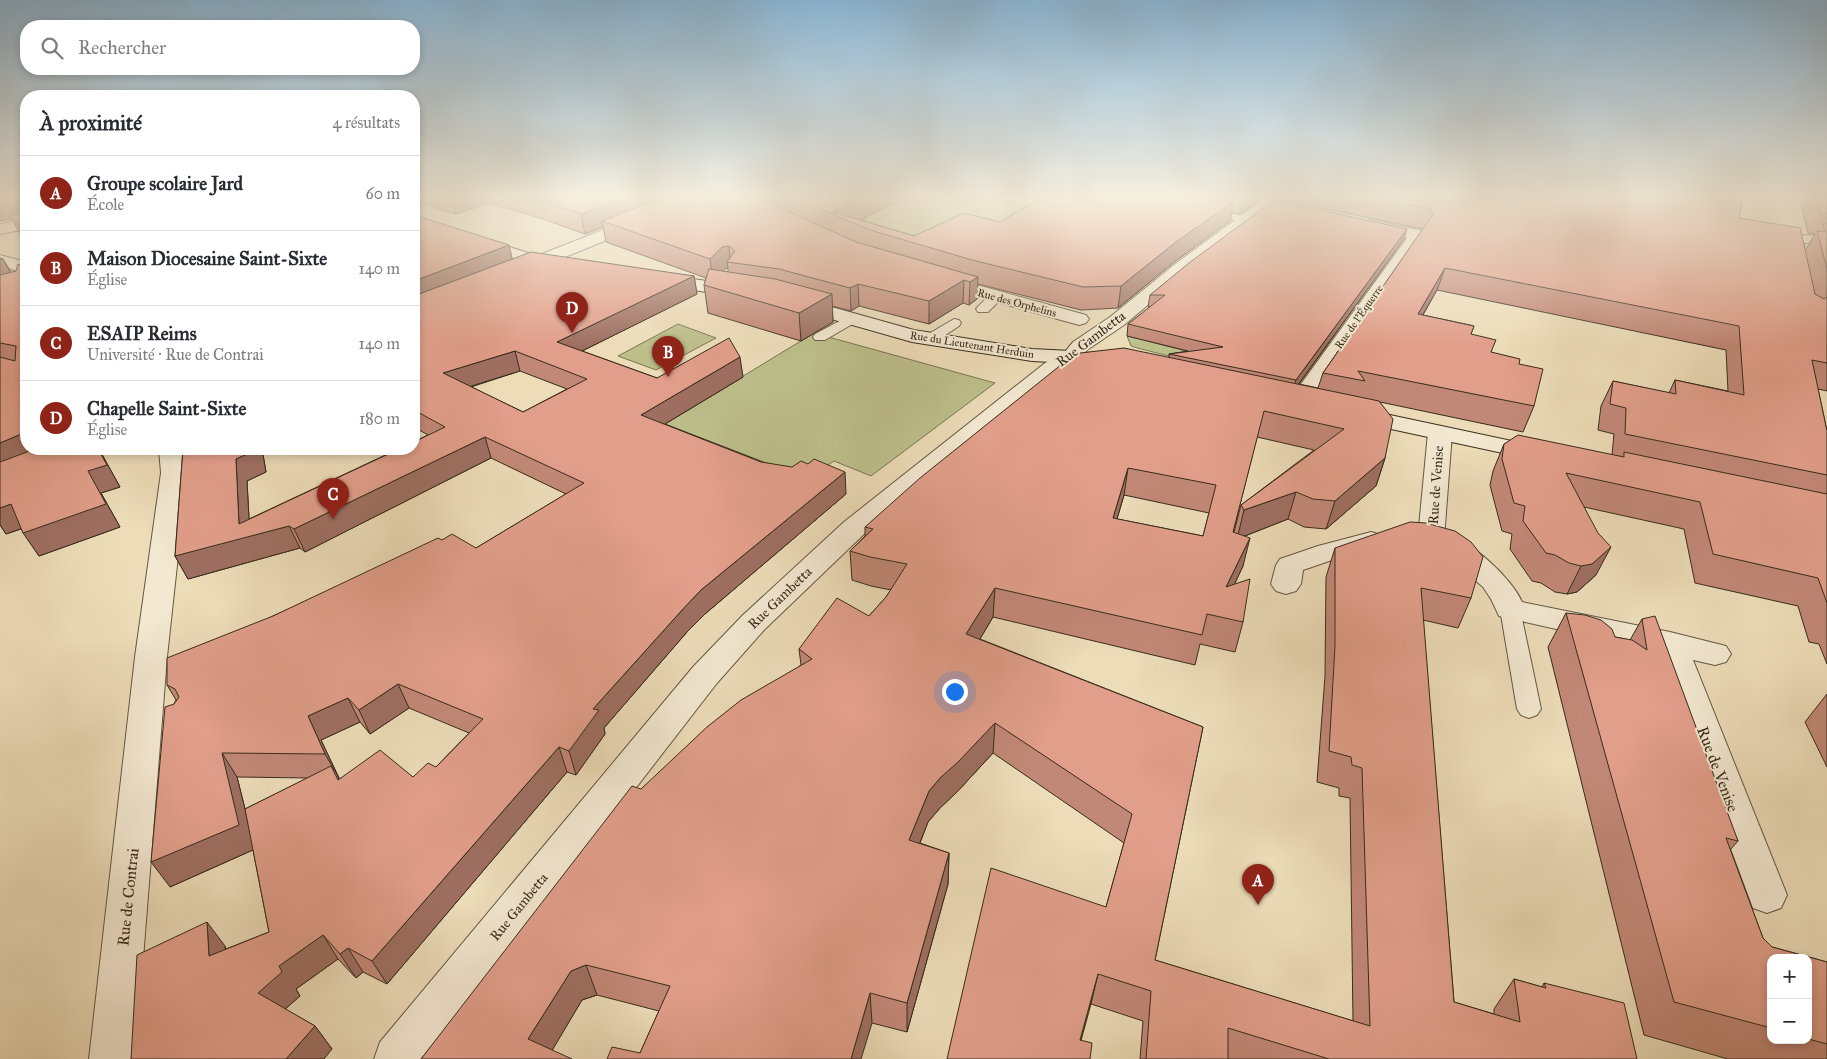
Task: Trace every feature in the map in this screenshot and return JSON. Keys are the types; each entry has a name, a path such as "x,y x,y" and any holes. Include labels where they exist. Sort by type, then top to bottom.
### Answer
{"street":[{"path":"490,246 538,262 576,268"},
{"path":"502,276 577,246"},
{"name":"Rue Gambetta","path":"397,1059 705,675 754,622 854,528 1053,368 1083,358 1080,346 1117,321 1210,246"},
{"name":"Rue de l'Équerre","path":"1289,400 1408,246"},
{"path":"0,260 20,276"},
{"name":"Rue du Lieutenant Herduin","path":"643,277 721,283 912,336 1032,355 1083,358"},
{"name":"Rue des Orphelins","path":"928,277 1079,319"},
{"path":"1083,358 1133,367"},
{"name":"Rue de Venise","path":"1289,400 1557,458"},
{"name":"Rue de Venise","path":"1440,433 1412,538 1480,567 1507,597 1510,609"},
{"name":"Rue de Contrai","path":"112,1059 156,730 157,680 174,473 172,455"},
{"path":"1286,584 1290,565 1328,552 1379,539 1412,538"},
{"path":"1510,609 1715,654"},
{"name":"Rue de Venise","path":"1670,643 1767,895"}],"lane":[{"path":"1797,246 1796,253 1801,271"},
{"path":"983,309 997,297"},
{"path":"820,338 851,319"},
{"path":"930,339 954,323"},
{"name":"Rue de Venise","path":"1510,609 1529,708"}],"green space":[{"path":"886,246 940,246 910,256"},
{"path":"678,324 716,338 656,370 618,356"},
{"path":"814,333 995,383 871,476 834,461 802,483 661,426"},
{"path":"1127,336 1214,358 1209,366 1137,348 1131,346"}],"building":[{"path":"420,246 505,246 420,279"},
{"path":"674,246 726,246 722,247 710,259"},
{"path":"730,246 871,246 978,277 970,282 964,280 929,301 858,284 850,288 779,269 727,262 735,251"},
{"path":"926,246 1170,246 1121,286 1083,287 972,260"},
{"path":"1211,246 1394,246 1296,380 1169,354 1223,347 1128,324 1165,295 1150,295"},
{"path":"1411,246 1804,246 1815,294 1824,299 1827,297 1827,363 1812,360 1827,431 1827,475 1625,434 1626,408 1610,404 1613,381 1676,394 1675,380 1744,395 1739,326 1445,268 1418,314 1474,326 1471,334 1496,340 1491,352 1520,359 1519,364 1543,369 1534,406 1358,371 1365,381 1323,373"},
{"path":"1821,246 1827,246 1827,269"},
{"path":"531,252 694,276 557,342 657,378 729,338 740,357 641,415 761,462 792,467 801,461 808,464 814,459 845,472 701,590 593,709 599,710 569,751 559,747 372,961 348,948 340,954 323,935 279,966 282,972 258,993 315,1026 286,1059 131,1059 137,955 207,922 209,956 269,932 245,809 331,766 338,780 380,750 413,777 428,763 436,767 483,719 398,684 359,710 348,698 308,716 325,754 222,753 239,825 151,862 165,707 174,704 179,697 175,689 167,685 167,658 273,616 438,538 442,540 452,534 476,548 584,483 485,437 294,529 289,526 175,556 183,455 245,455 236,459 239,524 386,455 420,455 420,439 445,427 420,413 420,294","holes":["515,351 587,379 523,412 443,373"]},
{"path":"18,264 20,265 20,435 0,443 0,357 15,361 16,346 0,343 0,275 16,271"},
{"path":"709,269 775,279 832,294 799,313 704,285"},
{"path":"1124,348 1379,401 1393,419 1385,458 1335,501 1313,499 1296,492 1244,510 1241,505 1344,429 1264,411 1233,532 1250,538 1226,587 1250,579 1243,622 1207,614 1202,635 995,588 966,634 1203,727 1155,960 1370,1026 1362,768 1352,765 1351,757 1329,751 1335,646 1335,548 1410,522 1426,523 1455,531 1471,542 1483,557 1471,598 1421,588 1454,1002 1520,1022 1514,979 1546,988 1544,983 1624,1003 1637,1059 1329,1059 1228,1028 1228,1059 1146,1059 1151,991 1098,974 1080,1040 1092,1043 1090,1059 947,1059 991,868 1106,907 1132,814 995,723 929,791 909,840 949,853 907,1003 870,993 851,1059 607,1059 612,1047 640,1053 670,986 586,965 571,971 528,1039 572,1059 421,1059 632,786 641,789 707,727 741,700 812,659 799,649 837,598 869,616 886,597 907,564 850,551 873,529 865,527 920,478 1067,360 1080,353","holes":["1128,468 1216,485 1203,536 1113,518"]},
{"path":"1518,435 1624,457 1624,452 1827,494 1827,603 1818,578 1713,554 1700,502 1566,473 1598,533 1611,547 1592,564 1581,566 1546,553 1523,521 1525,506 1514,503 1502,459 1504,444"},
{"path":"20,455 101,455 107,465 88,471 106,504 23,533 11,504 0,508 0,462"},
{"path":"1566,613 1585,615 1601,620 1612,629 1615,637 1632,640 1647,650 1642,619 1655,616 1738,841 1726,838 1763,938 1772,947 1798,954 1767,954 1767,1027 1674,1002"},
{"path":"1812,958 1827,962 1827,1044 1812,1040"}],"place":[{"name":"Chapelle Saint-Sixte","path":"572,333"},
{"name":"Maison Diocesaine Saint-Sixte","path":"668,377"},
{"name":"ESAIP Reims","path":"333,519"},
{"name":"Groupe scolaire Jard","path":"1258,905"}]}
